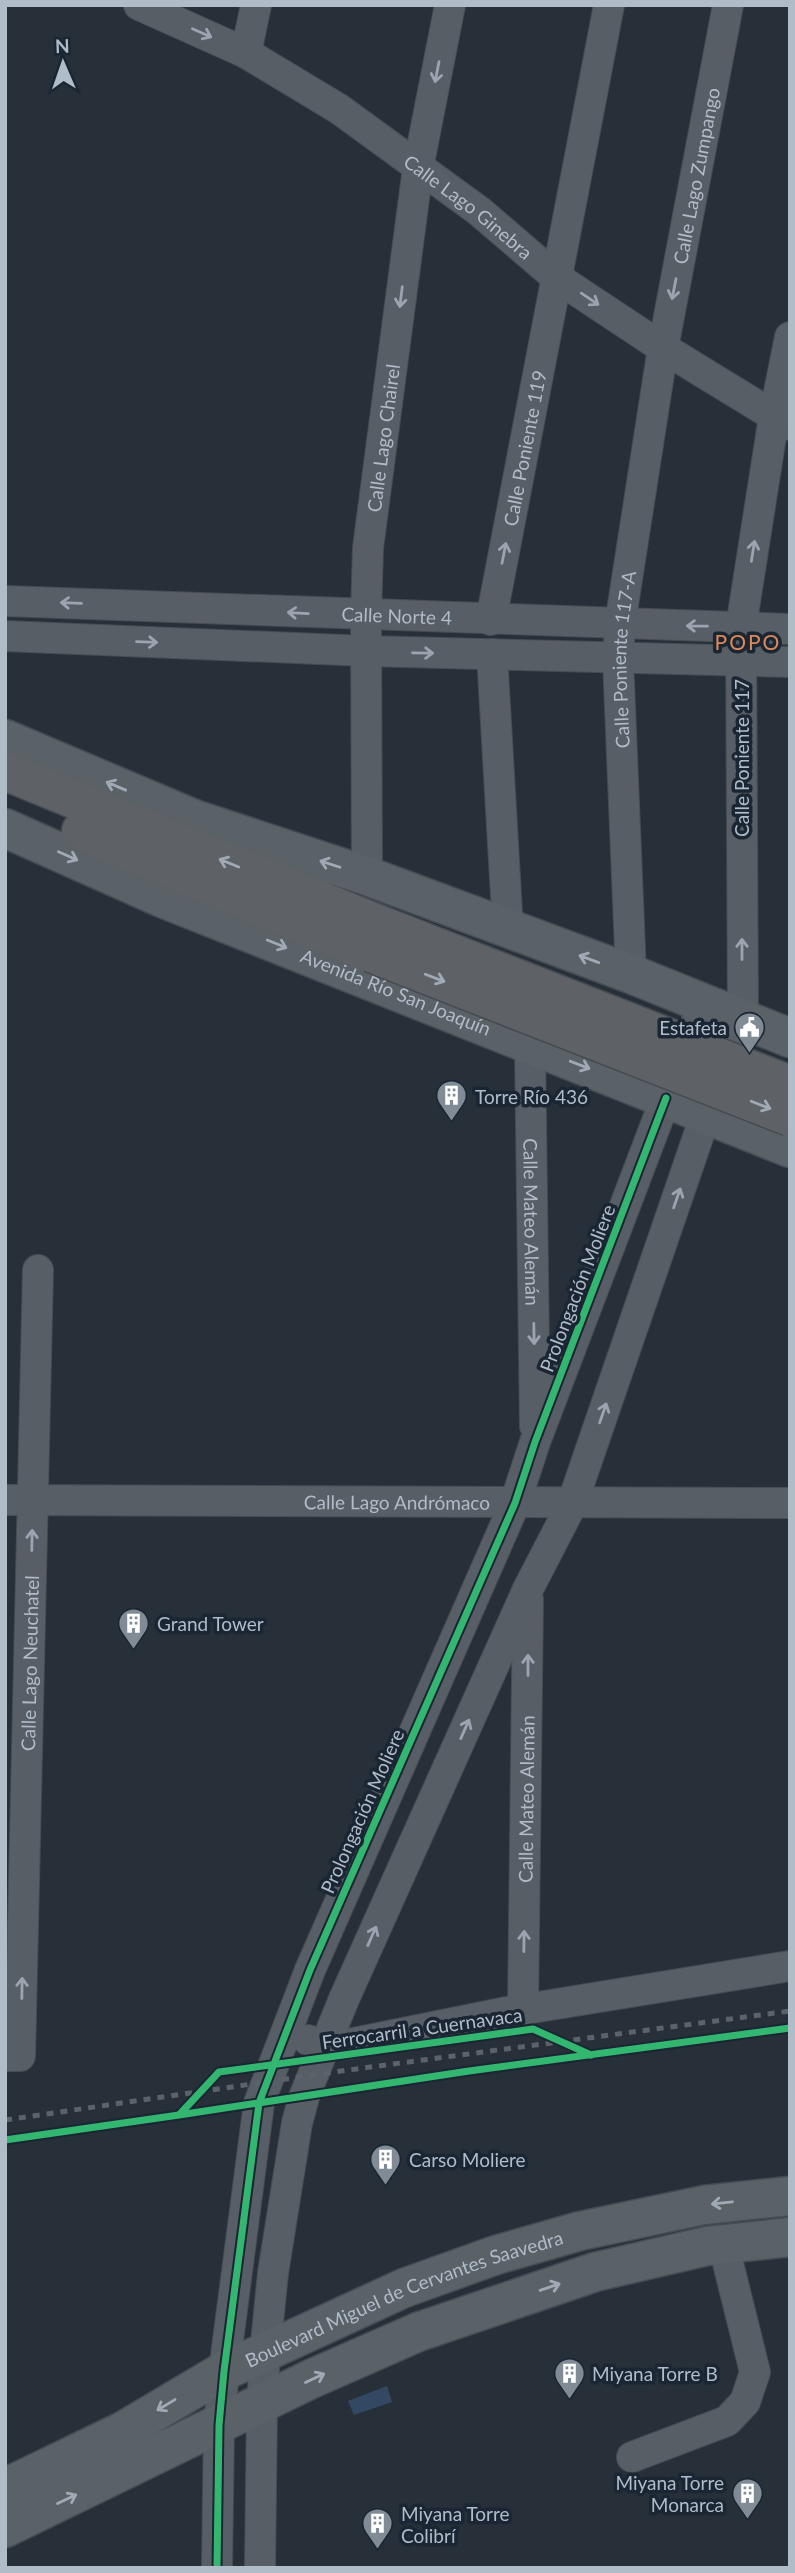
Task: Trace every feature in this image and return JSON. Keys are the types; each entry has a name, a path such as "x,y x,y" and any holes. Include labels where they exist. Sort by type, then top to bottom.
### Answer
{"highway":[{"name":"Avenida Río San Joaquín","path":"6,770 377,939 790,1117"},
{"name":"Avenida Río San Joaquín","path":"377,939 790,1085"}],"main road":[{"name":"Avenida Río San Joaquín","path":"6,770 194,819 367,876 631,974 790,1038"},
{"name":"Avenida Río San Joaquín","path":"5,828 162,898 790,1148"},
{"name":"Boulevard Miguel de Cervantes Saavedra","path":"5,2488 123,2431 224,2371 404,2288 496,2255 580,2231 704,2205 790,2196"},
{"name":"Boulevard Miguel de Cervantes Saavedra","path":"5,2528 310,2379 418,2332 595,2272 723,2244 790,2237"},
{"path":"496,2255 511,2301"}],"street":[{"name":"Calle Lago Ginebra","path":"139,5 246,53 339,109 478,211 556,277 782,422"},
{"path":"246,53 256,5"},
{"name":"Calle Lago Chairel","path":"367,876 368,548 418,167 450,5"},
{"name":"Calle Poniente 119","path":"491,620 609,5"},
{"name":"Calle Lago Zumpango","path":"663,348 728,5"},
{"name":"Calle Poniente 117","path":"743,1017 741,627 782,422 790,337"},
{"name":"Calle Poniente 117-A","path":"631,974 618,658 620,624 663,348"},
{"name":"Calle Norte 4","path":"5,601 366,616 790,629"},
{"name":"Calle Norte 4","path":"5,636 367,651 790,662"},
{"path":"492,654 508,930"},
{"name":"Prolongación Moliere","path":"217,2568 219,2425 259,2103 298,2000 515,1503 535,1442 705,1003"},
{"path":"260,2568 265,2353 274,2273 297,2123 304,2096 337,2015 528,1589 572,1504 706,1114 743,1017"},
{"name":"Calle Mateo Alemán","path":"530,1045 535,1442"},
{"name":"Calle Lago Neuchatel","path":"13,2056 19,1501 38,1270"},
{"name":"Calle Lago Andrómaco","path":"19,1501 790,1503"},
{"name":"Calle Mateo Alemán","path":"523,2009 528,1589"},
{"path":"285,2032 325,2046 349,2044 523,2009 790,1966"},
{"path":"298,2000 357,2025 425,2029"},
{"path":"632,2457 727,2421 745,2402 755,2372 723,2244"}],"water":[{"path":"387,2386 392,2402 354,2415 348,2401"}],"railway":[{"path":"5,2120 341,2071 790,2011"}],"cycle path":[{"path":"217,2568 219,2425 259,2103 310,1970 515,1503 535,1442 666,1098"},
{"path":"179,2115 469,2071 790,2028"},
{"name":"Ferrocarril a Cuernavaca","path":"5,2140 179,2115 219,2072 533,2029 591,2055"}],"place":[{"name":"Estafeta","path":"750,1054"},
{"name":"Torre Río 436","path":"452,1123"},
{"name":"Grand Tower","path":"134,1650"},
{"name":"Carso Moliere","path":"386,2186"},
{"name":"Miyana Torre B","path":"569,2400"},
{"name":"Miyana Torre Monarca","path":"747,2520"},
{"name":"Miyana Torre Colibrí","path":"378,2551"}],"district":[{"name":"POPO","path":"748,641"}]}
